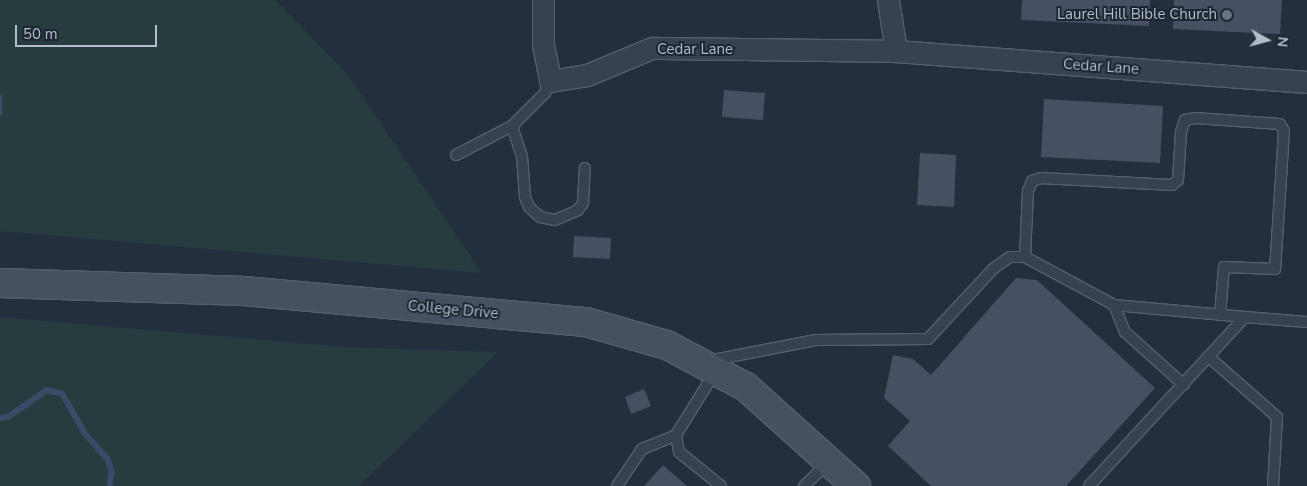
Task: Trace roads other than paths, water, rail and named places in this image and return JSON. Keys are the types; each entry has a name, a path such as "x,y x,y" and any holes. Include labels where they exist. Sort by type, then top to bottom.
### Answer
{"main road":[{"name":"College Drive","path":"0,283 244,291 586,322 667,345 746,387 856,486"}],"street":[{"path":"543,0 544,44 550,80"},
{"path":"888,0 896,51"},
{"name":"Cedar Lane","path":"550,80 587,75 652,48 896,51 1307,82"}],"lane":[{"path":"456,155 512,126 545,93 550,80"},
{"path":"1025,257 1028,191 1032,181 1041,178 1172,185 1178,180 1180,132 1185,120 1195,118 1280,124 1284,131 1275,269 1224,267 1220,314"},
{"path":"512,126 522,156 525,197 530,207 540,216 555,220 578,210 583,203 585,168"},
{"path":"721,486 679,452 676,435 708,367 816,340 928,339 994,268 1010,257 1025,257 1114,305 1307,322"},
{"path":"1114,305 1125,332 1184,385"},
{"path":"1089,486 1210,358 1245,317"},
{"path":"1210,358 1277,417 1273,486"},
{"path":"617,486 642,449 676,435"},
{"path":"804,486 829,462"}],"waterway":[{"path":"0,97 0,113"},
{"path":"0,418 8,417 47,390 63,394 85,433 108,459 112,472 110,486"}],"place":[{"name":"Laurel Hill Bible Church","path":"1227,15"}]}
